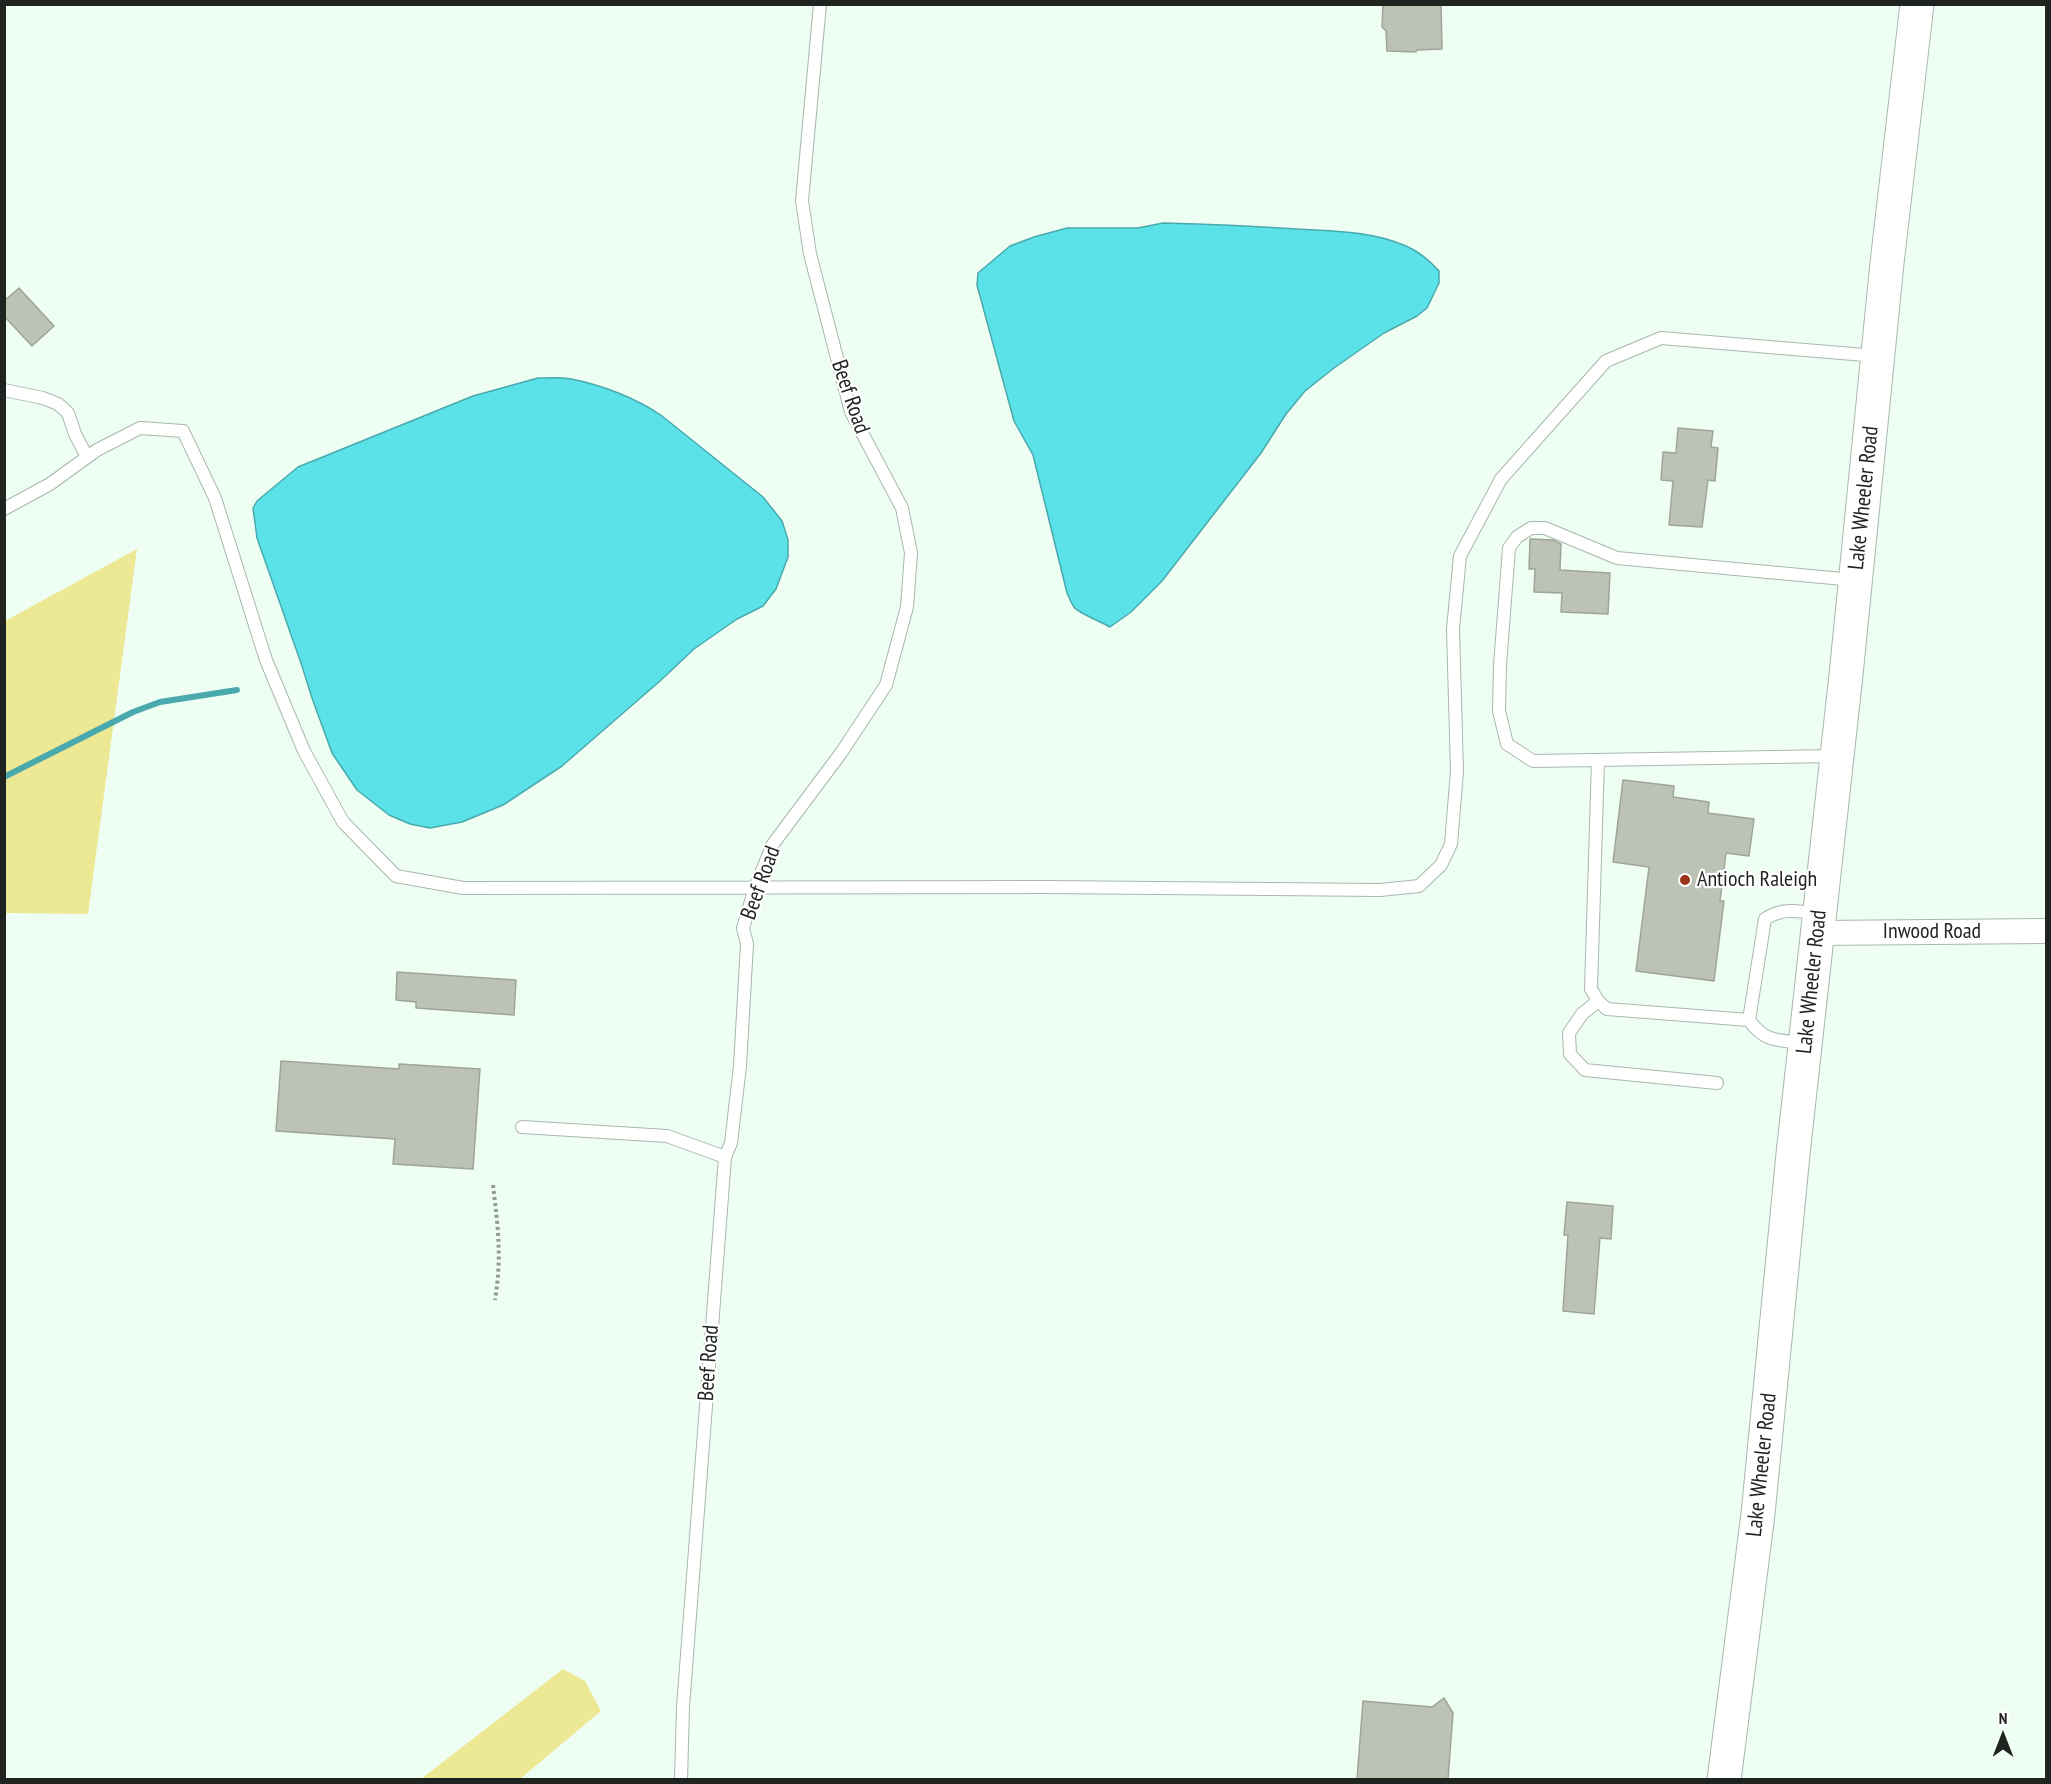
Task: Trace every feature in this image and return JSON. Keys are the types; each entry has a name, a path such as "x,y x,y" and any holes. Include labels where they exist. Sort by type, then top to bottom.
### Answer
{"street":[{"name":"Lake Wheeler Road","path":"1724,1779 1758,1514 1805,1043 1917,4"},
{"name":"Inwood Road","path":"1818,923 2046,931"}],"lane":[{"name":"Beef Road","path":"681,1779 683,1707 725,1156 731,1143 740,1066 747,944 743,928 755,888 773,844 841,753 886,686 907,607 911,553 902,508 850,412 813,265 802,201 820,4"},
{"path":"4,508 50,484 87,457 140,428 183,431 215,498 266,660 304,751 343,822 396,876 463,888 1046,887 1380,890 1419,886 1441,865 1450,844 1457,771 1453,629 1460,556 1501,479 1606,361 1661,338 1878,356"},
{"path":"4,390 43,398 58,404 68,413 75,434 87,457"},
{"path":"1837,756 1533,761 1507,744 1499,711 1500,665 1509,549 1517,537 1531,528 1545,528 1617,558 1855,580"},
{"path":"1598,760 1591,989 1598,1001 1607,1009 1749,1020"},
{"path":"1805,1043 1767,1038 1757,1032 1749,1020 1765,919 1774,912 1788,910 1818,923"},
{"path":"1598,1001 1582,1014 1569,1033 1570,1054 1585,1070 1717,1083"},
{"path":"522,1127 667,1136 725,1156"}],"path":[{"path":"493,1185 500,1246 499,1277 495,1300"}],"shaded area":[{"path":"137,549 88,914 5,913 5,621"},
{"path":"563,1669 585,1681 601,1711 520,1779 421,1779"}],"water":[{"path":"1163,223 1339,231 1380,237 1406,246 1424,257 1439,271 1439,283 1427,308 1417,316 1384,333 1305,391 1286,414 1261,453 1162,581 1131,612 1110,627 1076,609 1067,593 1033,455 1014,421 977,285 978,273 1010,246 1067,228 1138,228"},
{"path":"538,378 567,378 595,385 630,398 662,416 763,497 782,521 788,540 788,557 776,589 763,606 737,619 694,649 562,766 503,805 462,822 430,828 410,824 389,815 357,790 332,753 257,538 253,508 257,501 298,467 473,396"}],"building":[{"path":"1383,4 1441,4 1442,49 1417,50 1416,52 1387,51 1386,31 1382,27"},
{"path":"19,288 54,326 32,346 4,316 4,301"},
{"path":"1678,428 1713,431 1711,447 1718,448 1715,481 1708,480 1702,527 1669,525 1673,481 1661,480 1663,452 1676,453"},
{"path":"1530,539 1553,540 1561,544 1560,570 1610,573 1608,614 1561,612 1562,593 1534,592 1535,569 1529,569"},
{"name":"Antioch Raleigh","path":"1623,780 1674,786 1673,797 1709,802 1708,813 1754,819 1749,856 1726,853 1720,901 1724,901 1714,981 1636,971 1649,867 1613,862"},
{"path":"397,972 516,980 514,1015 416,1008 416,1002 396,1000"},
{"path":"281,1061 399,1069 399,1064 480,1069 473,1169 393,1164 395,1139 276,1131"},
{"path":"1567,1202 1613,1206 1611,1239 1600,1238 1594,1314 1563,1311 1568,1235 1564,1235"},
{"path":"1444,1698 1453,1713 1448,1779 1357,1779 1363,1701 1432,1707"}],"waterway":[{"path":"4,777 133,712 160,702 237,690"}],"place":[{"name":"Antioch Raleigh","path":"1685,880"}]}
